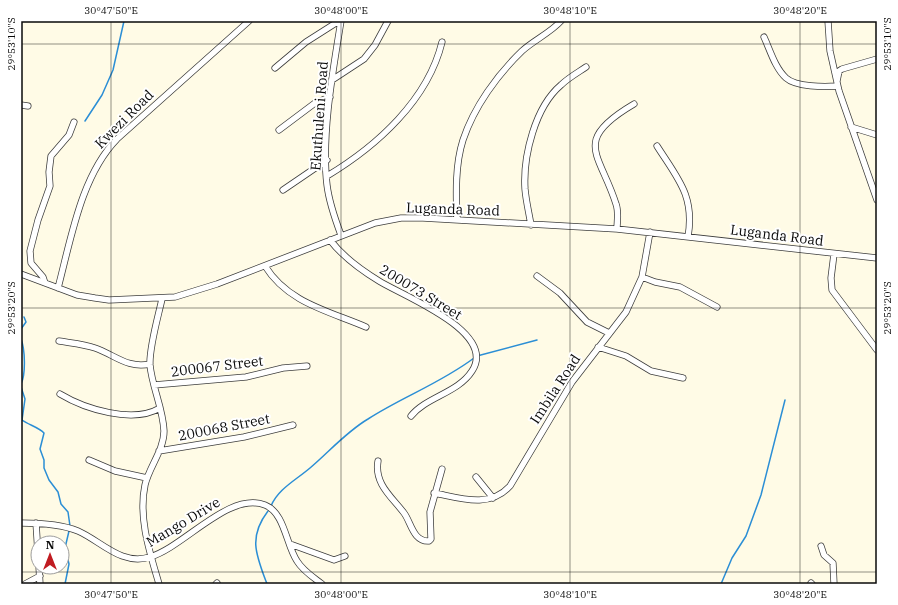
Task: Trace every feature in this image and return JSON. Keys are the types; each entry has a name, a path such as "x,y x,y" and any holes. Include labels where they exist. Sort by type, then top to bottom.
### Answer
{"street":[{"name":"Kwezi Road","path":"58,288 86,189 103,155 122,134 249,21"},
{"path":"275,68 306,42 340,21"},
{"name":"Ekuthuleni Road","path":"340,21 330,97 326,176 331,205 341,235"},
{"path":"332,80 367,56 375,45 388,21"},
{"path":"457,220 458,164 463,140 472,119 490,89 510,63 523,50 561,21"},
{"path":"828,21 830,51 837,85 851,127 876,191 877,200"},
{"path":"764,37 780,71 790,81 814,87 837,85"},
{"path":"326,176 362,152 411,104 434,67 442,42"},
{"path":"837,85 839,72 842,69 877,59"},
{"path":"531,225 525,191 527,153 531,138 551,95 565,81 586,67"},
{"path":"279,130 316,103 330,97"},
{"path":"617,229 617,206 595,155 595,145 597,134 603,127 619,112 634,104"},
{"path":"21,105 28,106"},
{"path":"45,283 43,277 31,263 30,251 38,220 50,186 49,172 51,156 69,135 74,122"},
{"path":"851,127 877,135"},
{"path":"657,146 684,188 688,197 690,209 688,237"},
{"path":"283,190 327,160"},
{"name":"Luganda Road","path":"21,274 77,295 109,300 162,299 195,292 374,223 401,218 617,229 877,258"},
{"name":"Imbila Road","path":"434,493 472,501 493,498 504,492 510,486 572,382 626,312 642,277 650,232"},
{"name":"200073 Street","path":"330,240 348,259 377,280 454,324 464,332 474,344 476,356 475,364 467,377 444,395 416,410 411,416"},
{"path":"834,254 831,278 832,290 877,350"},
{"path":"265,266 274,279 297,299 366,327"},
{"path":"537,276 560,293 587,322 609,333"},
{"path":"642,277 656,282 680,287 717,307"},
{"path":"158,584 147,547 143,499 147,478 159,451 164,432 150,364 162,299"},
{"path":"59,342 96,348 127,364 138,366 150,364"},
{"path":"598,347 626,356 651,371 683,378"},
{"name":"200067 Street","path":"154,385 246,377 283,368 307,366"},
{"path":"60,394 111,414 144,414 160,408"},
{"name":"200068 Street","path":"159,451 244,437 293,425"},
{"path":"88,460 115,471 147,478"},
{"path":"378,462 378,475 386,490 404,513 418,539 422,541 429,541 431,535 429,516 434,493 442,469"},
{"path":"476,477 493,498"},
{"name":"Mango Drive","path":"21,523 36,523 69,528 78,531 123,557 133,559 150,557 235,505 252,502 264,505 276,512 298,563 307,573 322,584"},
{"path":"36,523 37,535"},
{"path":"290,544 334,560 345,556"},
{"path":"821,546 824,555 833,563 834,584"},
{"path":"25,584 40,576 40,584"}],"waterway":[{"path":"85,121 102,95 113,70 124,21"},
{"path":"21,329 26,322 24,317"},
{"path":"21,339 24,362 24,374 21,384"},
{"path":"477,356 537,340"},
{"path":"271,506 278,495 288,485 310,468 360,424 448,375 474,358"},
{"path":"21,387 25,399 22,420 44,433 40,449 44,460 44,468 49,480 58,492 61,504 68,512 70,526"},
{"path":"721,584 732,558 746,536 761,495 785,400"},
{"path":"267,584 257,555 256,538 258,529 268,511"},
{"path":"65,584 69,564 65,548 69,531"}]}
